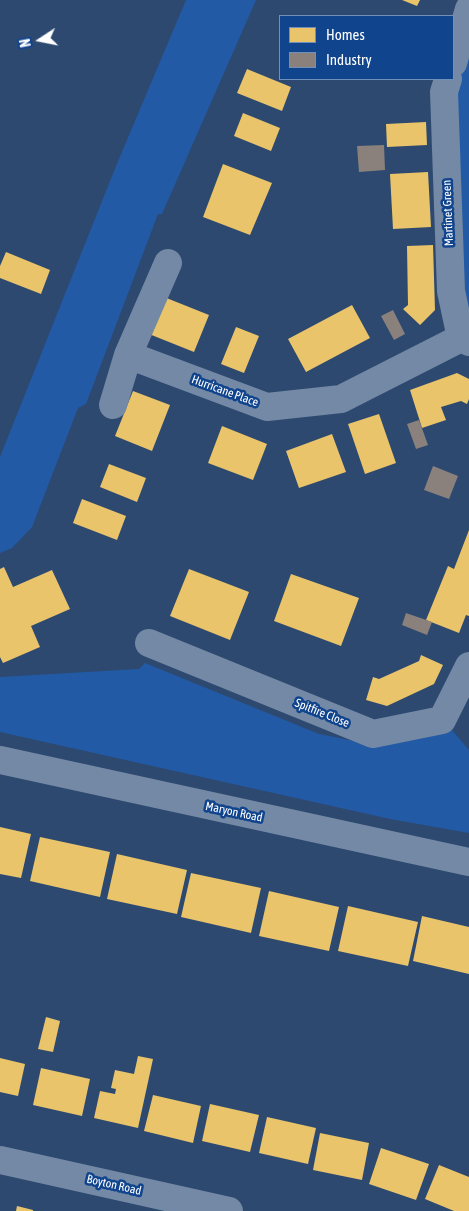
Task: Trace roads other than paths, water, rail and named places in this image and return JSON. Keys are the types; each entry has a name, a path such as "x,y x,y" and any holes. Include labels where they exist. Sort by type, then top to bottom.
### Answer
{"street":[{"path":"454,60 469,9"},
{"name":"Martinet Green","path":"448,80 444,92 451,291 465,340"},
{"path":"113,405 128,355 168,263"},
{"name":"Hurricane Place","path":"128,355 268,406 341,399 465,340"},
{"name":"Spitfire Close","path":"150,643 372,734 442,720 469,666"},
{"name":"Maryon Road","path":"0,760 469,862"},
{"name":"Boyton Road","path":"0,1160 229,1211"}]}
